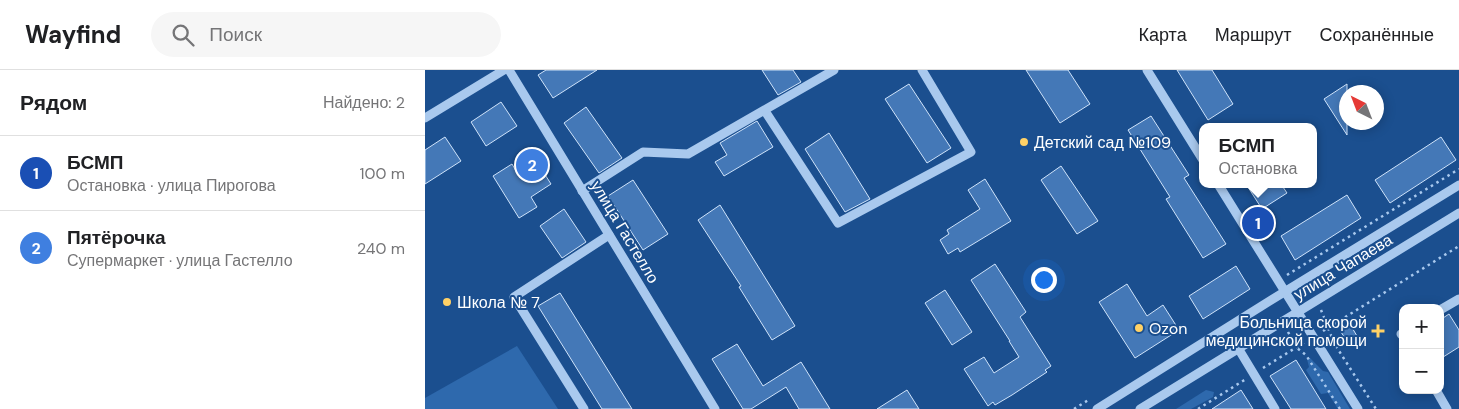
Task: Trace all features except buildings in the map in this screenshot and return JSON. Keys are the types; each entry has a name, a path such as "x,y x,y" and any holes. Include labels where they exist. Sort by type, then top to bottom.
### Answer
{"street":[{"path":"425,118 503,70"},
{"name":"улица Гастелло","path":"509,70 715,409"},
{"path":"583,191 643,152 687,154 834,70"},
{"path":"765,111 838,223 971,152 921,70"},
{"path":"1147,70 1199,154"},
{"path":"1097,409 1459,185"},
{"path":"1220,188 1358,409"},
{"name":"улица Чапаева","path":"1140,409 1459,213"},
{"path":"584,409 514,297 609,235"},
{"path":"1444,307 1459,298"},
{"path":"1238,348 1275,409"},
{"path":"1438,394 1447,409"}],"path":[{"path":"1305,280 1298,267 1459,169"},
{"path":"1198,409 1459,246"},
{"path":"1316,301 1335,343 1376,409"},
{"path":"1282,320 1297,348 1306,355 1340,409"},
{"path":"1335,343 1344,337"}],"shaded area":[{"path":"517,346 558,409 425,409 425,398"},
{"path":"1310,358 1323,371 1328,372 1350,409 1338,409 1328,393 1321,394 1306,370 1309,367 1307,359"},
{"path":"1206,390 1214,392 1213,397 1191,409 1176,409"}],"place":[{"name":"Детский сад №109","path":"1024,142"},
{"name":"Пятёрочка","path":"532,165"},
{"name":"БСМП","path":"1258,223"},
{"name":"Школа № 7","path":"447,302"},
{"name":"Ozon","path":"1139,328"},
{"name":"Больница скорой медицинской помощи","path":"1378,331"}]}
